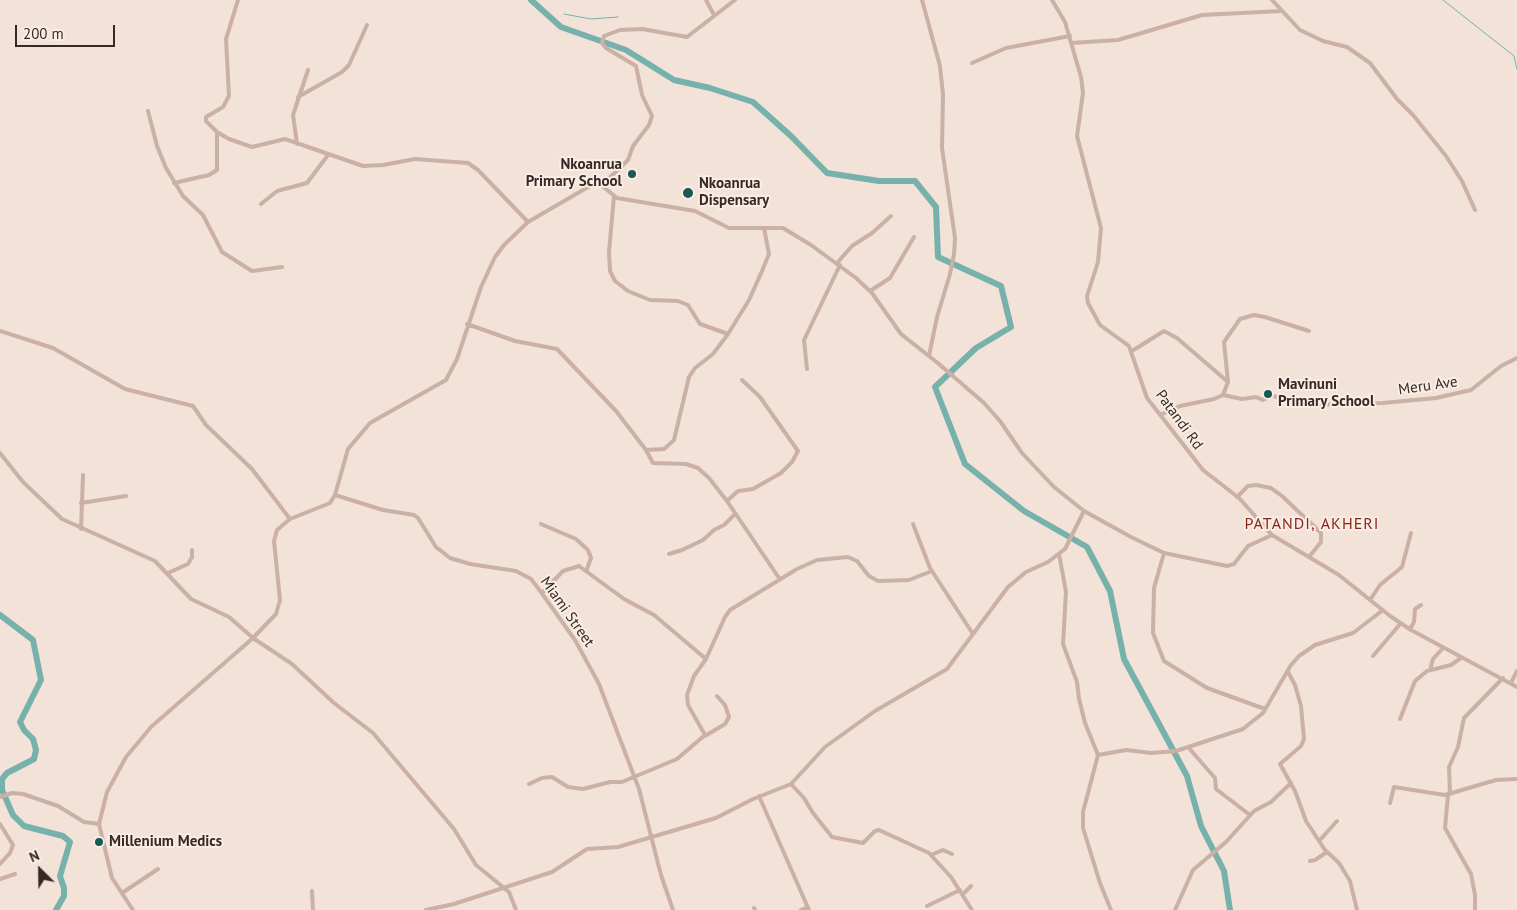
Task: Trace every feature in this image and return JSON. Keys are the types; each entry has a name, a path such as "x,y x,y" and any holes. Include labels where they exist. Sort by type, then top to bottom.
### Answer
{"street":[{"path":"238,0 226,39 229,96 223,107 206,117 206,121 217,132 252,147 280,138 363,166 383,165 415,158 468,164 478,170 528,222"},
{"path":"706,0 714,15"},
{"path":"602,185 628,160 633,146 652,118 642,95 636,66 606,48 602,43 603,37 612,32 637,29 687,37 735,0"},
{"path":"922,0 940,66 943,95 943,155 955,238 950,274 937,317 929,356"},
{"name":"Patandi Rd","path":"1052,0 1065,22 1070,36 1083,89 1077,136 1101,228 1098,262 1087,300 1096,320 1124,341 1132,351 1147,398 1203,470 1237,497 1272,535 1340,575 1382,610 1410,629 1517,687"},
{"path":"1272,0 1300,30 1323,41 1348,47 1370,63 1397,99 1413,115 1446,156 1462,181 1476,210"},
{"path":"1071,43 1118,40 1202,15 1281,11"},
{"path":"298,97 342,72 349,65 367,25"},
{"path":"972,63 1006,48 1070,36"},
{"path":"297,144 293,120 298,97 308,70"},
{"path":"148,111 157,146 174,183 183,196 200,210 224,254 252,271 282,268"},
{"path":"174,183 209,175 217,170 217,132"},
{"path":"261,204 277,191 307,183 328,154"},
{"path":"133,910 112,878 99,824 101,808 111,782 140,739 200,683 253,638 278,609 279,586 274,536 280,526 290,519 328,505 335,495 343,461 356,438 379,416 445,382 457,360 467,324 495,256 509,239 528,222 590,185 597,183 602,185 614,196 695,211 729,228 786,229 838,264 870,292 901,334 984,403 1036,469 1070,502 1131,537 1164,552 1227,566 1234,564 1248,546 1272,535"},
{"path":"614,196 609,252 610,271 615,281 628,291 650,300 678,301 688,305 700,324 728,334"},
{"path":"807,369 804,340 838,264 852,246 872,233 891,216"},
{"path":"646,450 664,449 672,443 680,424 689,377 695,368 713,354 749,300 768,257 768,240 764,228"},
{"path":"870,292 890,278 914,237"},
{"path":"1160,415 1180,406 1214,399 1223,395 1228,382 1224,342 1240,319 1254,315 1265,317 1309,332"},
{"path":"467,324 515,341 547,345 560,351 616,410 653,462 686,464 698,468 709,478 727,501 779,578"},
{"path":"0,331 53,348 125,389 193,406 206,425 252,469 290,519"},
{"path":"1132,351 1164,331 1177,338 1228,382"},
{"name":"Meru Ave","path":"1223,395 1242,399 1256,397 1263,400 1272,395 1289,403 1300,405 1383,403 1436,398 1472,390 1501,366 1517,358"},
{"path":"727,501 738,491 753,489 781,473 798,453 760,397 742,380"},
{"path":"0,454 38,498 62,519 155,561 191,599 229,617 253,638 292,664 339,707 373,733 454,829 476,865 505,888 516,910"},
{"path":"81,528 83,475"},
{"path":"1237,497 1248,486 1256,485 1270,488 1282,496 1321,534 1321,542 1309,557"},
{"name":"Miami Street","path":"335,495 383,510 414,515 418,518 436,548 447,556 470,564 516,571 530,579 542,593 568,628 589,663 620,735 673,910"},
{"path":"81,503 126,496"},
{"path":"426,910 454,904 488,891 505,888 558,870 587,849 616,848 716,818 759,796 791,784 825,747 875,710 945,671 1008,587 1026,572 1060,554 1070,542 1084,511"},
{"path":"669,554 703,540 714,530 724,525 734,514"},
{"path":"541,524 576,540 588,550 591,558 587,569"},
{"path":"913,524 932,571 973,634"},
{"path":"1370,600 1380,585 1402,568 1411,533"},
{"path":"168,573 188,564 192,556 192,550"},
{"path":"1164,552 1154,588 1153,633 1164,661 1207,688 1265,709"},
{"path":"1060,554 1066,592 1064,644 1077,682 1078,699 1098,755 1082,819 1100,883 1111,910"},
{"path":"705,736 693,716 687,700 694,676 706,659 716,632 728,612 762,592 779,578 817,560 848,557 856,561 869,576 878,581 909,580 932,571"},
{"path":"542,593 569,568 580,566 587,569 617,594 662,622 706,659"},
{"path":"1410,629 1414,622 1415,609 1421,605"},
{"path":"1098,755 1126,750 1151,753 1172,752 1243,729 1258,719 1294,660 1312,647 1352,632 1382,610"},
{"path":"1373,656 1401,623"},
{"path":"1430,670 1433,659 1443,648"},
{"path":"1400,719 1414,682 1430,670 1451,665 1461,658"},
{"path":"1511,683 1517,671"},
{"path":"1288,672 1296,689 1304,728 1302,745 1281,764 1291,783 1306,821 1327,852 1339,863 1350,881 1358,910"},
{"path":"1475,910 1475,895 1470,874 1445,828 1449,794 1448,767 1458,747 1464,718 1503,678"},
{"path":"529,784 542,778 552,777 568,787 583,789 634,777 674,761 705,736 725,724 729,717 725,705 716,696"},
{"path":"1188,747 1215,778 1216,789 1250,815"},
{"path":"1390,804 1394,788 1449,794 1496,780 1517,779"},
{"path":"1175,910 1193,870 1226,842 1250,815 1258,808 1271,802 1291,783"},
{"path":"791,784 804,798 813,814 832,838 862,843 875,831 879,830 931,855 961,892 972,910"},
{"path":"0,797 16,793 47,802 69,812 84,822 99,824"},
{"path":"759,796 809,909 801,910"},
{"path":"1320,840 1337,821"},
{"path":"0,824 13,846 10,854 0,864"},
{"path":"931,855 943,850 952,854"},
{"path":"1310,861 1327,852"},
{"path":"1332,857 1335,864"},
{"path":"122,893 158,870"},
{"path":"0,879 15,874"},
{"path":"927,906 971,886"},
{"path":"312,891 312,910"}],"waterway":[{"path":"531,0 561,27 626,50 674,80 710,88 753,102 791,136 827,173 879,181 915,181 936,207 938,257 1001,286 1011,327 976,348 935,387 965,464 1024,511 1087,547 1110,591 1124,659 1187,776 1201,826 1224,871 1230,910"},
{"path":"1443,0 1514,56 1517,69"},
{"path":"564,14 591,19 618,17"},
{"path":"0,615 33,640 41,680 20,722 24,730 33,739 36,750 34,759 7,773 2,779 2,790 13,815 24,826 63,836 70,842 60,876 64,888 64,896 56,910"}],"place":[{"name":"Nkoanrua Primary School","path":"632,174"},
{"name":"Nkoanrua Dispensary","path":"688,193"},
{"name":"Mavinuni Primary School","path":"1268,394"},
{"name":"Millenium Medics","path":"99,842"}],"district":[{"name":"PATANDI, AKHERI","path":"1312,524"}]}
